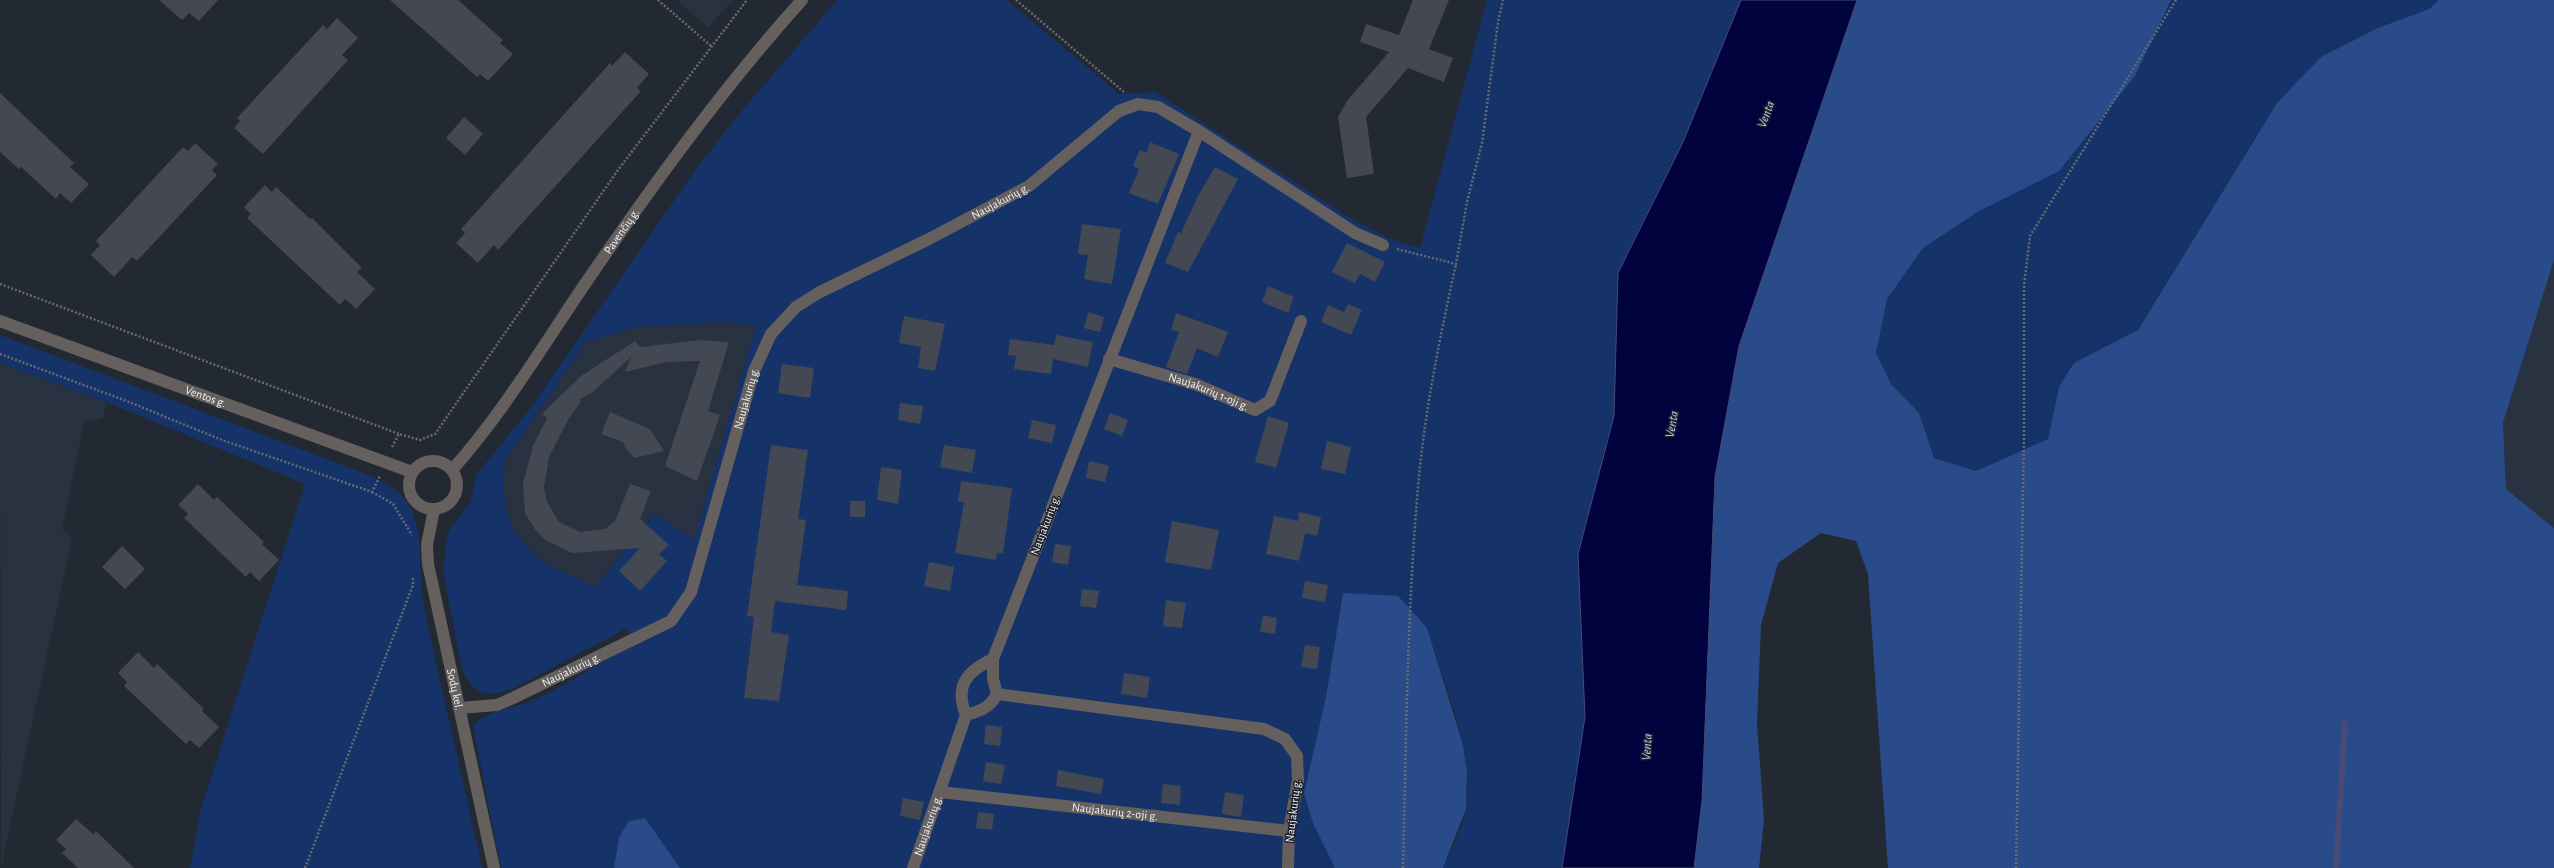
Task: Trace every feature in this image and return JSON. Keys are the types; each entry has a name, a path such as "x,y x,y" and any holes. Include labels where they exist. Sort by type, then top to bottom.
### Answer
{"street":[{"name":"Pavenčių g.","path":"452,470 488,426 658,177 763,43 802,0"},
{"name":"Naujakurių g.","path":"459,708 496,705 671,621 691,592 754,372 771,334 796,307 818,293 929,239 1029,186 1119,111 1138,104 1158,107 1198,131 993,659 993,679 997,694 1264,729 1285,739 1297,756 1298,780 1289,831 1288,868"},
{"path":"1198,131 1355,233 1382,244"},
{"name":"Ventos g.","path":"0,321 412,472"},
{"name":"Naujakurių 1-oji g.","path":"1109,359 1195,384 1255,410 1270,401 1301,321"},
{"path":"431,460 445,464 452,470 457,484 454,498 443,507 434,509 420,506 410,495 408,486 412,472 418,465 431,460"},
{"name":"Sodų kel.","path":"434,509 427,545 428,564 494,868"},
{"path":"993,659 978,666 968,676 961,689 961,703 966,715 983,710 993,702 997,694"},
{"name":"Naujakurių g.","path":"912,868 966,715"},
{"name":"Naujakurių 2-oji g.","path":"940,792 1289,831"}],"path":[{"path":"658,0 711,46"},
{"path":"0,284 399,434 420,440 435,434 618,170 747,0"},
{"path":"1016,0 1138,104"},
{"path":"1403,868 1407,702 1417,498 1435,363 1456,264 1467,202 1482,143 1498,22 1503,0"},
{"path":"2016,868 2024,445 2024,286 2030,236 2176,0"},
{"path":"1382,244 1456,264"},
{"path":"0,354 124,400 222,440 372,492 393,504 412,534 412,542"},
{"path":"372,492 399,434"},
{"path":"305,868 413,585 413,571"}],"shaded area":[{"path":"677,0 733,0 708,28"},
{"path":"837,0 1007,0 1119,94 1155,92 1353,220 1391,239 1420,248 1487,0 1741,0 1683,142 1618,273 1614,416 1578,554 1585,717 1562,868 1443,868 1462,823 1466,808 1468,787 1466,764 1456,717 1427,628 1343,593 1326,697 1304,793 1335,868 680,868 645,818 629,821 619,837 614,868 501,868 473,726 484,717 491,714 539,698 603,661 629,648 627,628 514,688 497,693 477,690 462,669 443,571 446,541 450,529 471,502 476,475 530,409 696,169 734,120","holes":["721,322 756,326 694,539 654,514 595,587 549,565 531,551 515,534 506,507 503,485 505,461 586,342 637,327"]},
{"path":"1857,0 2171,0 2135,76 2059,171 1979,211 1923,248 1887,299 1876,353 1891,384 1919,413 1934,458 1976,471 2048,439 2059,387 2074,363 2138,330 2277,103 2321,57 2378,28 2429,9 2439,0 2554,0 2554,260 2503,423 2506,489 2554,528 2554,868 1888,868 1868,574 1856,541 1821,533 1778,563 1761,625 1757,724 1764,820 1759,868 1694,868 1702,801 1715,477 1739,346"},
{"path":"2171,0 2439,0 2429,9 2378,28 2277,103 2138,330 2109,345 2059,387 2048,439 1976,471 1934,458 1919,413 1891,384 1876,353 1887,299 1923,248 1979,211 2135,76"},
{"path":"2554,260 2554,528 2506,489 2503,423"},
{"path":"721,322 756,326 694,539 654,514 595,587 549,565 531,551 515,534 506,507 503,486 505,461 586,342 637,327"},
{"path":"0,335 366,474 393,488 404,498 416,521 423,601 482,868 190,868 201,809 305,484 106,402 0,363"},
{"path":"0,363 106,402 103,418 84,423 62,529 72,538 1,868"},
{"path":"1343,593 1398,596 1427,628 1463,745 1467,772 1466,809 1443,868 1335,868 1313,823 1304,793 1326,697"},
{"path":"645,818 680,868 614,868 619,837 629,821"}],"water":[{"name":"Venta","path":"1741,0 1857,0 1739,346 1715,477 1702,801 1694,868 1562,868 1585,717 1578,554 1614,416 1618,273 1683,142"}],"building":[{"path":"159,0 218,0 199,21 189,13 182,20"},
{"path":"390,0 458,0 503,40 500,43 513,54 488,81 480,74 477,77"},
{"path":"1413,0 1449,0 1429,49 1453,58 1444,82 1408,68 1366,117 1374,174 1347,178 1338,117 1347,101 1389,52 1360,42 1366,24 1399,35"},
{"path":"337,18 358,38 342,55 348,60 263,154 234,128 240,121 237,118 323,25 327,29"},
{"path":"625,52 649,74 637,88 641,91 498,250 494,245 478,263 456,243 465,233 461,229 610,63 612,66"},
{"path":"0,93 74,163 70,167 89,184 71,203 60,193 56,199 21,167 19,169 0,152"},
{"path":"464,117 483,134 465,155 446,138"},
{"path":"1150,142 1179,154 1158,204 1129,193 1139,169 1133,166 1140,150 1146,153"},
{"path":"195,143 218,164 212,170 217,175 137,261 132,257 114,277 91,255 100,245 96,241 183,147 188,151"},
{"path":"1215,167 1238,179 1188,272 1165,263 1178,232 1181,233 1198,196"},
{"path":"265,185 272,192 276,187 310,219 312,218 362,268 357,272 375,289 356,309 345,299 340,305 247,218 251,214 244,207"},
{"path":"1082,224 1121,229 1112,284 1084,279 1088,255 1078,254"},
{"path":"1347,243 1385,262 1375,282 1360,274 1355,283 1332,272"},
{"path":"1268,286 1294,297 1288,313 1262,302"},
{"path":"1348,304 1362,310 1351,335 1321,322 1328,305 1344,312"},
{"path":"1088,312 1104,317 1100,332 1084,328"},
{"path":"1176,313 1228,332 1218,357 1197,348 1187,374 1166,367 1179,332 1171,330"},
{"path":"904,316 945,324 935,371 918,368 921,347 899,343"},
{"path":"1056,335 1093,342 1088,367 1053,359 1051,374 1014,369 1016,356 1008,355 1010,339 1054,345"},
{"path":"700,340 729,342 708,411 720,415 697,481 665,466 700,361 666,362 625,372 631,357 594,391 579,400 581,401 568,420 549,457 544,488 547,502 559,522 580,532 605,529 615,521 630,484 651,491 640,519 669,545 659,554 667,561 640,591 619,571 640,548 572,553 545,540 534,528 525,513 523,484 533,446 547,418 542,414 581,376 635,341 640,347"},
{"path":"782,364 814,368 810,398 778,393"},
{"path":"900,403 923,406 920,424 898,420"},
{"path":"610,412 650,429 664,451 635,458 626,449 623,442 601,434"},
{"path":"1110,413 1128,420 1122,436 1104,429"},
{"path":"1268,416 1289,423 1276,468 1255,462"},
{"path":"1032,420 1056,425 1052,443 1028,438"},
{"path":"1327,441 1351,447 1345,474 1321,469"},
{"path":"771,445 808,450 798,519 806,520 797,585 848,591 846,610 775,601 771,632 789,635 779,701 744,698 754,617 747,616"},
{"path":"944,445 976,450 972,473 940,467"},
{"path":"1089,461 1109,466 1105,482 1086,478"},
{"path":"881,467 902,470 898,504 877,500"},
{"path":"961,481 1012,488 1003,554 997,553 996,560 955,553 964,502 958,502"},
{"path":"198,484 214,500 217,497 264,542 262,544 279,560 259,581 250,572 246,577 184,518 188,514 178,505"},
{"path":"850,501 865,501 865,517 850,517"},
{"path":"1299,512 1321,517 1317,536 1305,533 1299,561 1266,554 1274,516 1298,521"},
{"path":"1172,521 1219,530 1211,570 1165,562"},
{"path":"1055,544 1071,546 1068,565 1052,562"},
{"path":"122,546 145,569 125,589 102,567"},
{"path":"929,562 954,567 950,591 924,586"},
{"path":"1305,581 1328,585 1325,602 1302,598"},
{"path":"1082,589 1099,591 1096,608 1080,606"},
{"path":"1166,600 1186,603 1182,628 1163,626"},
{"path":"1263,615 1277,618 1275,634 1260,632"},
{"path":"1305,645 1320,647 1317,669 1301,667"},
{"path":"138,652 154,668 157,664 204,709 202,711 219,727 199,748 190,740 186,744 124,686 127,682 118,673"},
{"path":"1124,673 1150,677 1147,698 1121,694"},
{"path":"986,725 1002,727 1000,746 984,744"},
{"path":"986,762 1005,765 1001,784 983,781"},
{"path":"1058,770 1104,779 1101,794 1056,786"},
{"path":"1163,784 1181,786 1180,805 1161,803"},
{"path":"1225,792 1244,795 1241,817 1222,814"},
{"path":"903,798 924,802 920,820 900,816"},
{"path":"978,812 994,814 992,830 976,828"},
{"path":"76,819 93,834 96,831 134,868 78,868 62,853 66,849 56,840"}],"waterway":[{"path":"2336,868 2345,724"}]}
